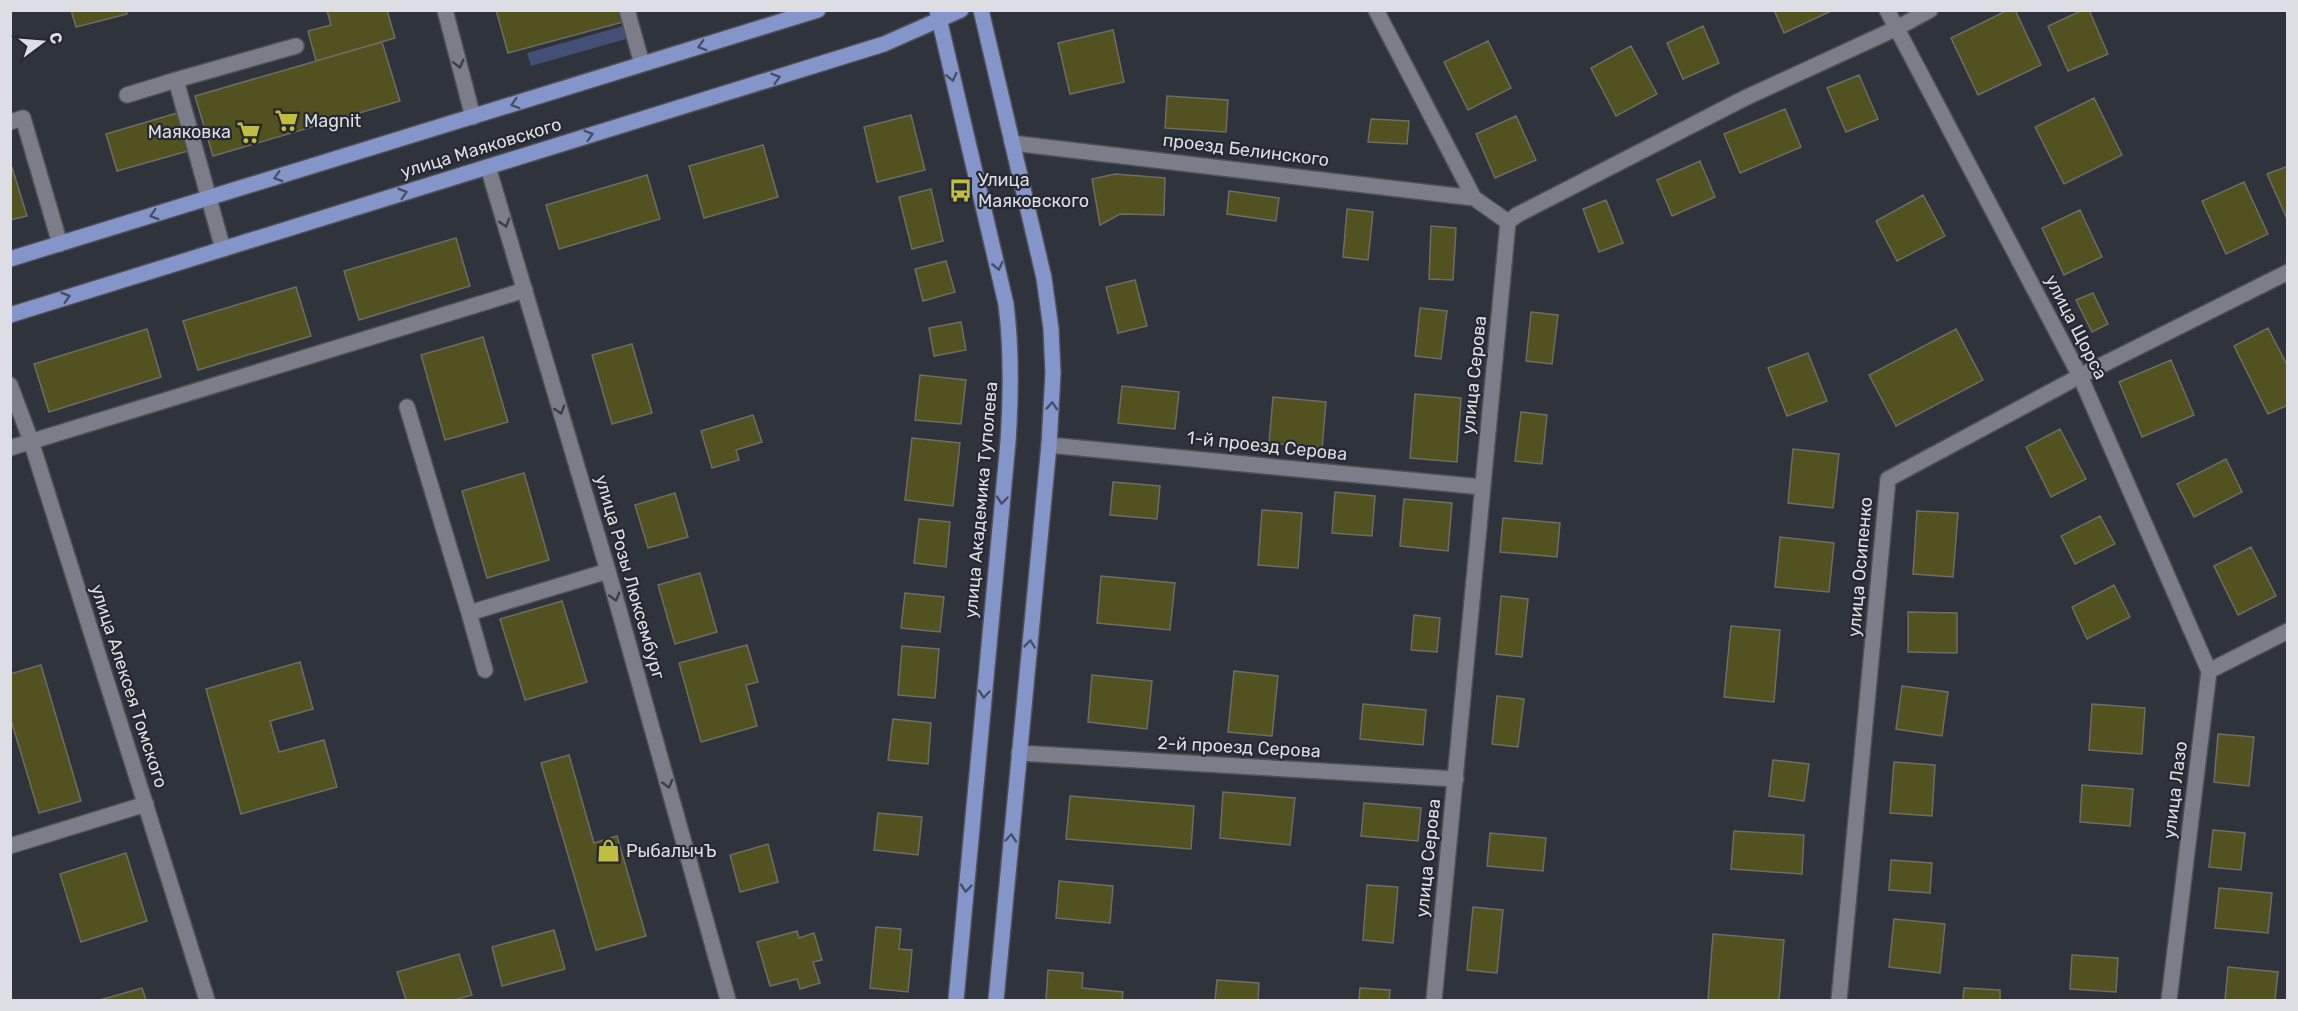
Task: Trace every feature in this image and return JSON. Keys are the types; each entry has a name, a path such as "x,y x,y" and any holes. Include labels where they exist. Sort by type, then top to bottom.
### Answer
{"main road":[{"name":"улица Маяковского","path":"10,260 818,10"},
{"name":"улица Маяковского","path":"10,315 884,44 938,15 961,10"},
{"path":"981,10 1038,248 1048,304 1053,373 1049,445 996,1000"},
{"name":"улица Академика Туполева","path":"938,15 1006,304 1011,349 1008,442 956,1000"}],"street":[{"path":"445,10 472,117"},
{"path":"627,10 642,64"},
{"name":"проезд Белинского","path":"1376,10 1474,198 1508,222"},
{"name":"улица Щорса","path":"1887,10 2080,376 2209,671"},
{"path":"1508,222 1517,215 1745,98 1897,28 1930,10"},
{"path":"127,95 296,46"},
{"path":"176,80 224,249"},
{"path":"10,122 23,118 60,244"},
{"name":"проезд Белинского","path":"1012,143 1474,198"},
{"name":"улица Розы Люксембург","path":"488,167 608,571 728,1000"},
{"name":"улица Серова","path":"1434,1000 1508,222"},
{"name":"улица Осипенко","path":"1839,1000 1888,478 2080,376 2288,272"},
{"path":"10,448 525,290"},
{"name":"улица Алексея Томского","path":"10,385 31,441 207,1000"},
{"path":"407,406 485,670"},
{"name":"1-й проезд Серова","path":"1049,445 1482,487"},
{"path":"469,613 608,571"},
{"path":"2209,671 2288,631"},
{"name":"улица Лазо","path":"2169,1000 2209,671"},
{"name":"2-й проезд Серова","path":"1019,753 1456,779"},
{"path":"10,846 146,804"}],"shaded area":[{"path":"623,26 626,39 531,66 527,53"}],"building":[{"path":"71,10 126,10 127,14 76,27"},
{"path":"327,10 387,10 395,38 316,61 308,31 331,25"},
{"path":"496,10 620,10 623,22 508,53"},
{"path":"1774,10 1829,10 1829,12 1784,33"},
{"path":"2008,10 2015,10 2041,65 1978,95 1951,38"},
{"path":"2083,10 2089,10 2108,54 2068,71 2048,26"},
{"path":"1703,26 1719,63 1683,79 1667,43"},
{"path":"1113,30 1124,82 1070,94 1058,43"},
{"path":"1488,41 1511,88 1468,110 1444,62"},
{"path":"382,42 400,101 213,156 195,96"},
{"path":"1631,46 1657,94 1616,116 1591,68"},
{"path":"1859,75 1878,119 1846,132 1827,88"},
{"path":"1167,96 1228,100 1226,132 1165,128"},
{"path":"2094,98 2122,155 2064,184 2035,127"},
{"path":"1785,109 1801,147 1740,173 1724,134"},
{"path":"177,113 188,151 117,171 106,134"},
{"path":"911,115 925,170 877,182 864,127"},
{"path":"1516,116 1536,160 1495,178 1476,134"},
{"path":"1371,119 1409,121 1407,144 1368,142"},
{"path":"763,145 778,197 704,218 689,166"},
{"path":"10,161 27,216 10,220"},
{"path":"1700,161 1715,197 1672,216 1657,180"},
{"path":"2288,166 2288,221 2267,174"},
{"path":"1115,174 1165,178 1164,215 1120,214 1100,225 1092,179"},
{"path":"647,175 660,219 559,249 546,205"},
{"path":"2244,182 2268,234 2226,254 2202,201"},
{"path":"931,189 943,241 912,249 899,197"},
{"path":"1229,191 1279,198 1276,221 1227,214"},
{"path":"1923,195 1945,236 1897,261 1876,221"},
{"path":"1606,200 1623,243 1599,252 1583,209"},
{"path":"1347,209 1373,212 1368,260 1343,257"},
{"path":"2080,210 2102,257 2064,275 2042,228"},
{"path":"1431,226 1456,228 1453,280 1429,279"},
{"path":"456,238 470,286 359,320 344,271"},
{"path":"946,261 955,292 923,301 915,269"},
{"path":"1135,280 1147,326 1118,333 1106,287"},
{"path":"296,287 311,336 198,370 183,321"},
{"path":"2093,293 2108,324 2092,332 2076,300"},
{"path":"1420,308 1447,311 1441,359 1415,356"},
{"path":"1531,312 1558,315 1552,364 1526,361"},
{"path":"961,322 966,350 934,356 929,328"},
{"path":"2268,328 2288,367 2288,405 2268,414 2234,346"},
{"path":"147,329 161,377 49,412 34,364"},
{"path":"1956,329 1983,380 1896,426 1869,375"},
{"path":"483,337 508,422 445,440 421,355"},
{"path":"632,344 652,413 612,424 592,355"},
{"path":"1808,353 1827,401 1787,416 1768,368"},
{"path":"2171,360 2194,415 2142,437 2119,382"},
{"path":"920,375 966,380 961,424 915,420"},
{"path":"1122,386 1179,392 1175,429 1118,423"},
{"path":"1415,394 1461,398 1457,462 1410,458"},
{"path":"1273,397 1326,402 1322,448 1269,443"},
{"path":"1521,412 1547,415 1542,464 1515,461"},
{"path":"753,415 762,442 736,450 739,460 712,468 701,431"},
{"path":"2060,429 2086,479 2051,497 2026,447"},
{"path":"912,438 960,443 953,506 905,500"},
{"path":"1793,449 1839,454 1833,508 1788,503"},
{"path":"2226,459 2242,492 2194,517 2177,484"},
{"path":"524,473 549,560 487,578 462,491"},
{"path":"1113,482 1160,486 1157,519 1110,515"},
{"path":"1335,492 1375,496 1372,536 1332,533"},
{"path":"675,493 688,537 648,548 635,505"},
{"path":"1404,499 1452,503 1448,551 1400,546"},
{"path":"1262,510 1302,513 1298,568 1258,565"},
{"path":"1917,511 1958,513 1953,577 1913,574"},
{"path":"2100,516 2115,544 2075,564 2061,536"},
{"path":"1503,518 1560,523 1557,557 1500,552"},
{"path":"919,519 950,522 946,567 914,563"},
{"path":"1780,537 1834,543 1829,592 1775,587"},
{"path":"2251,547 2276,596 2238,615 2214,566"},
{"path":"700,573 717,632 675,644 658,585"},
{"path":"1101,576 1175,583 1170,630 1097,623"},
{"path":"2114,585 2130,617 2087,639 2072,607"},
{"path":"905,593 944,597 940,632 901,628"},
{"path":"1501,596 1528,599 1522,657 1496,654"},
{"path":"562,601 587,682 525,700 500,619"},
{"path":"1908,612 1957,613 1957,653 1908,652"},
{"path":"1414,615 1440,618 1437,652 1411,650"},
{"path":"1731,626 1780,630 1774,702 1724,697"},
{"path":"747,645 758,682 746,685 757,726 701,742 679,663"},
{"path":"902,646 939,649 935,698 898,695"},
{"path":"300,662 313,709 270,721 279,752 324,740 337,787 241,814 206,689"},
{"path":"41,665 81,801 39,813 10,717 10,674"},
{"path":"1234,671 1278,676 1272,736 1228,732"},
{"path":"1092,675 1152,681 1147,729 1088,722"},
{"path":"1902,686 1948,692 1942,736 1896,729"},
{"path":"1497,696 1524,699 1518,747 1492,744"},
{"path":"1363,704 1426,710 1423,745 1360,739"},
{"path":"2092,704 2145,708 2142,754 2089,750"},
{"path":"893,719 931,723 928,764 888,760"},
{"path":"2218,734 2254,737 2249,786 2214,782"},
{"path":"569,755 594,843 617,836 646,936 596,950 541,763"},
{"path":"1773,760 1809,764 1804,801 1769,796"},
{"path":"1894,762 1935,765 1932,816 1890,813"},
{"path":"2082,785 2133,789 2130,826 2080,822"},
{"path":"1223,792 1295,798 1290,845 1220,838"},
{"path":"1070,796 1194,806 1191,849 1066,839"},
{"path":"1364,803 1421,808 1418,841 1361,836"},
{"path":"878,813 922,817 918,855 874,850"},
{"path":"2213,830 2245,833 2241,870 2209,867"},
{"path":"1734,831 1804,835 1802,874 1731,869"},
{"path":"1490,833 1546,838 1543,871 1487,866"},
{"path":"768,844 778,882 740,892 730,855"},
{"path":"126,853 147,921 81,942 60,874"},
{"path":"1891,860 1932,863 1930,893 1889,890"},
{"path":"1059,881 1113,886 1110,923 1056,918"},
{"path":"1367,885 1398,887 1393,943 1363,940"},
{"path":"2219,888 2272,893 2268,933 2215,928"},
{"path":"1473,907 1503,910 1497,973 1467,970"},
{"path":"1894,919 1945,924 1940,973 1889,967"},
{"path":"876,927 901,929 899,949 912,950 908,992 870,988"},
{"path":"554,930 565,969 502,986 492,947"},
{"path":"797,931 799,938 814,933 822,960 813,962 820,983 800,989 797,979 770,986 757,942"},
{"path":"1713,934 1784,940 1779,1000 1708,1000"},
{"path":"459,954 472,995 454,1000 406,1000 397,972"},
{"path":"2072,955 2118,958 2116,992 2070,989"},
{"path":"2228,967 2278,972 2275,1000 2225,1000"},
{"path":"1048,970 1083,973 1082,988 1123,992 1122,1000 1046,1000"},
{"path":"1217,980 1259,983 1258,1000 1215,1000"},
{"path":"142,988 146,1000 100,1000"},
{"path":"1360,988 1390,990 1389,1000 1359,1000"},
{"path":"1964,988 2000,990 2000,1000 1963,1000"}],"place":[{"name":"Magnit","path":"286,121"},
{"name":"Маяковка","path":"249,132"},
{"name":"Улица Маяковского","path":"960,190"},
{"name":"РыбалычЪ","path":"608,851"}]}
